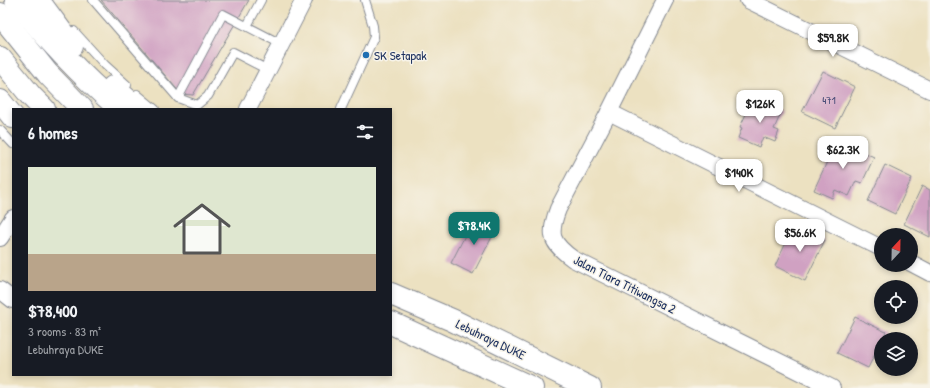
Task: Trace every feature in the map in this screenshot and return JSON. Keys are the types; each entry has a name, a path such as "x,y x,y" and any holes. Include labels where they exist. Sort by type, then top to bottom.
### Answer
{"highway":[{"path":"16,0 53,44 119,108"},
{"path":"38,0 73,47 137,108"},
{"path":"0,14 48,74 81,108"},
{"path":"0,58 31,96 43,108"},
{"path":"0,101 12,116"},
{"path":"392,285 452,320"},
{"name":"Lebuhraya DUKE","path":"392,294 452,320 590,388"},
{"name":"Lebuhraya DUKE","path":"392,324 532,388"}],"street":[{"path":"249,108 304,0"},
{"name":"Jalan Tiara Titiwangsa 2","path":"665,0 558,209 553,223 553,237 559,249 573,259 832,388"},
{"path":"753,1 930,90"},
{"path":"609,112 874,244"},
{"path":"0,238 12,220"},
{"path":"918,267 930,273"},
{"path":"0,290 12,299"}],"lane":[{"path":"93,0 178,98 197,106 208,96 233,52 268,70"},
{"path":"247,26 261,0"},
{"path":"341,108 374,37 373,26 365,0"},
{"path":"178,98 223,14 281,44"},
{"path":"69,24 105,64 133,91 154,108"},
{"path":"0,130 12,143"}],"building":[{"path":"101,0 249,0 193,95 181,94"},
{"path":"823,71 855,87 835,128 802,112"},
{"path":"753,99 782,111 774,129 779,131 775,142 763,137 759,147 738,138 742,128 740,127"},
{"path":"837,140 874,157 862,183 856,181 849,196 835,190 832,198 814,190"},
{"path":"885,165 912,178 895,214 868,201"},
{"path":"922,186 930,190 930,237 918,231 918,228 912,228 904,224"},
{"path":"474,218 496,229 473,274 451,263"},
{"path":"794,226 825,240 805,281 775,266"},
{"path":"855,317 886,332 874,332 874,356 868,368 837,353"}],"place":[{"name":"SK Setapak","path":"366,55"}]}
